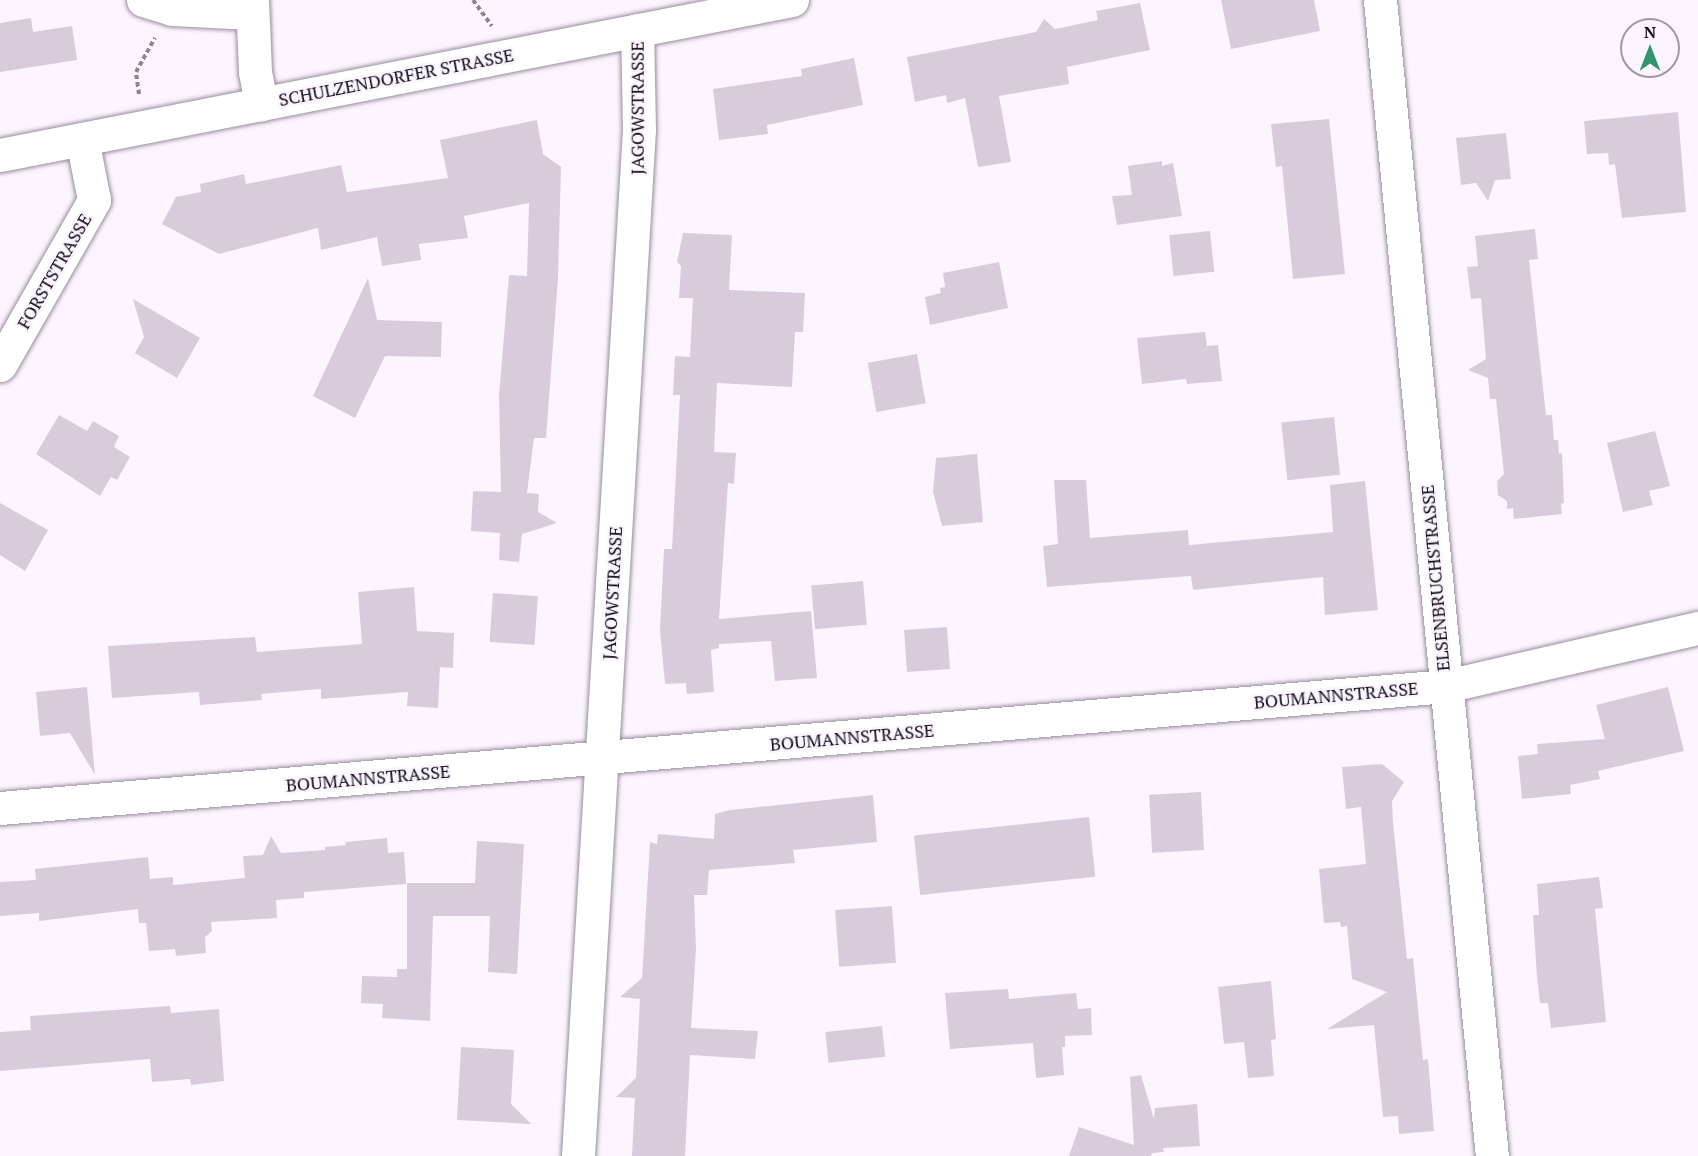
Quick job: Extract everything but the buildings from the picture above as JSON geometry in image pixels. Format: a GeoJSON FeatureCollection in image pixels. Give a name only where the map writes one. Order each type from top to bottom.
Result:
{"type":"FeatureCollection","features":[{"type":"Feature","properties":{"kind":"street"},"geometry":{"type":"LineString","coordinates":[[143,0],[172,9],[252,7],[261,104]]}},
{"type":"Feature","properties":{"kind":"street","name":"SCHULZENDORFER STRASSE"},"geometry":{"type":"LineString","coordinates":[[0,155],[792,0]]}},
{"type":"Feature","properties":{"kind":"street","name":"ELSENBRUCHSTRASSE"},"geometry":{"type":"LineString","coordinates":[[1380,0],[1492,1156]]}},
{"type":"Feature","properties":{"kind":"street","name":"JAGOWSTRASSE"},"geometry":{"type":"LineString","coordinates":[[578,1156],[639,130],[637,30]]}},
{"type":"Feature","properties":{"kind":"street","name":"FORSTSTRASSE"},"geometry":{"type":"LineString","coordinates":[[0,365],[94,200],[82,139]]}},
{"type":"Feature","properties":{"kind":"street","name":"BOUMANNSTRASSE"},"geometry":{"type":"LineString","coordinates":[[0,808],[1446,686],[1698,628]]}},
{"type":"Feature","properties":{"kind":"path"},"geometry":{"type":"LineString","coordinates":[[473,0],[492,26]]}},
{"type":"Feature","properties":{"kind":"path"},"geometry":{"type":"LineString","coordinates":[[139,95],[136,72],[159,31]]}}]}
